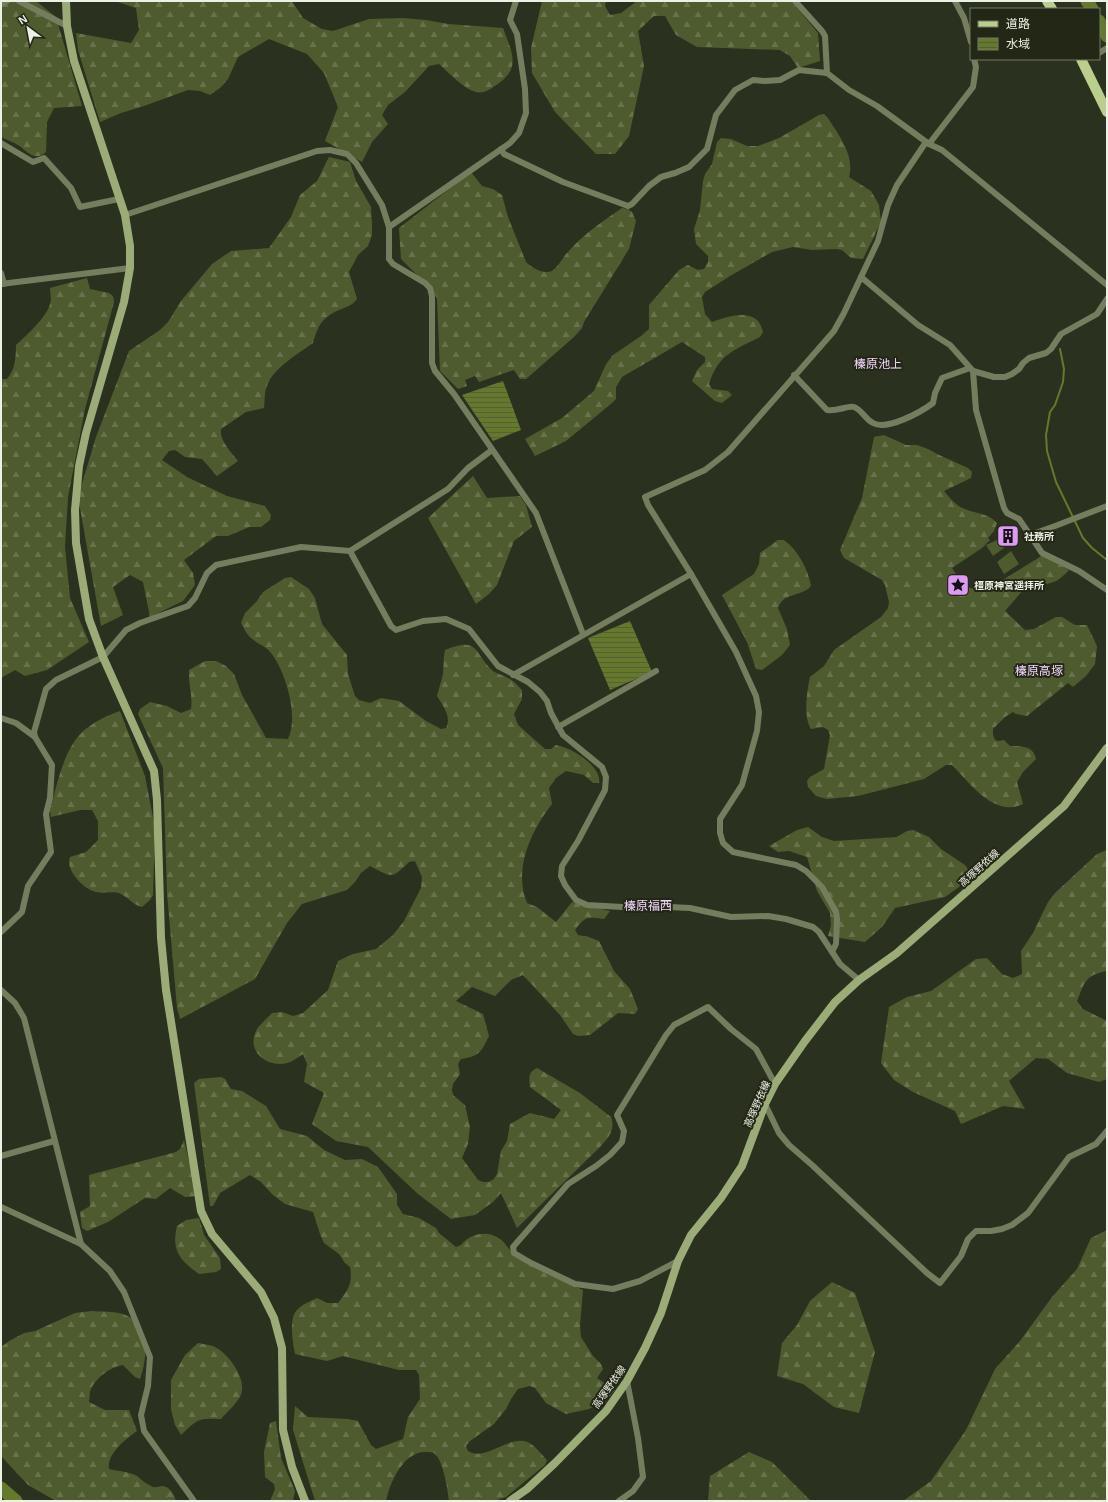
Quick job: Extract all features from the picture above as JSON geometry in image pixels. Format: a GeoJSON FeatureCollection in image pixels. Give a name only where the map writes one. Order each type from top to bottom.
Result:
{"type":"FeatureCollection","features":[{"type":"Feature","properties":{"kind":"main road"},"geometry":{"type":"LineString","coordinates":[[1084,60],[1107,112]]}},
{"type":"Feature","properties":{"kind":"street"},"geometry":{"type":"LineString","coordinates":[[1,4],[7,1]]}},
{"type":"Feature","properties":{"kind":"street"},"geometry":{"type":"LineString","coordinates":[[19,1],[67,26]]}},
{"type":"Feature","properties":{"kind":"street"},"geometry":{"type":"LineString","coordinates":[[66,1],[67,26],[74,61],[125,215],[130,246],[130,268],[124,302],[86,433],[79,466],[75,510],[76,543],[89,619],[103,657],[154,771],[157,800],[161,938],[166,990],[201,1211],[212,1234],[261,1292],[274,1318],[282,1348],[283,1430],[292,1467],[305,1501]]}},
{"type":"Feature","properties":{"kind":"street"},"geometry":{"type":"LineString","coordinates":[[389,227],[510,143],[519,133],[526,113],[525,89],[517,34],[510,20],[516,1]]}},
{"type":"Feature","properties":{"kind":"street"},"geometry":{"type":"LineString","coordinates":[[795,1],[825,36],[827,73]]}},
{"type":"Feature","properties":{"kind":"street"},"geometry":{"type":"LineString","coordinates":[[955,1],[964,18],[970,39]]}},
{"type":"Feature","properties":{"kind":"street"},"geometry":{"type":"LineString","coordinates":[[832,952],[836,944],[836,912],[822,887],[806,871],[796,865],[732,852],[723,843],[720,833],[720,819],[742,785],[757,732],[760,712],[756,696],[736,652],[645,498],[705,470],[728,452],[834,331],[844,314],[878,240],[888,205],[894,192],[928,143],[973,87],[976,67],[974,60]]}},
{"type":"Feature","properties":{"kind":"street"},"geometry":{"type":"LineString","coordinates":[[501,149],[504,154],[563,182],[628,206],[632,204],[648,186],[661,177],[689,167],[707,149],[716,115],[735,90],[753,80],[780,80],[799,70],[827,73],[849,90],[877,106],[928,143],[942,150],[1107,285]]}},
{"type":"Feature","properties":{"kind":"street"},"geometry":{"type":"LineString","coordinates":[[1,143],[33,162],[44,158],[71,188],[80,207],[119,199]]}},
{"type":"Feature","properties":{"kind":"street"},"geometry":{"type":"LineString","coordinates":[[125,215],[317,151],[330,150],[346,154],[356,163],[382,206],[389,227],[389,259],[393,264],[425,283],[430,288],[432,296],[432,363],[435,371],[454,394],[536,513],[584,634]]}},
{"type":"Feature","properties":{"kind":"street"},"geometry":{"type":"LineString","coordinates":[[1,273],[3,284],[130,268]]}},
{"type":"Feature","properties":{"kind":"street"},"geometry":{"type":"LineString","coordinates":[[861,277],[918,325],[950,346],[971,370],[994,377],[1006,377],[1019,369],[1023,362],[1029,358],[1046,353],[1051,349],[1061,334],[1097,314],[1107,299]]}},
{"type":"Feature","properties":{"kind":"street"},"geometry":{"type":"LineString","coordinates":[[794,375],[827,410],[833,411],[850,406],[855,407],[873,423],[882,425],[896,422],[922,411],[933,403],[935,393],[942,378],[971,370]]}},
{"type":"Feature","properties":{"kind":"street"},"geometry":{"type":"LineString","coordinates":[[971,370],[976,410],[1004,508],[1007,513],[1019,519],[1042,553],[1079,571],[1107,590]]}},
{"type":"Feature","properties":{"kind":"street"},"geometry":{"type":"LineString","coordinates":[[35,737],[36,725],[46,689],[56,680],[103,657],[126,630],[140,623],[188,606],[195,598],[207,573],[216,564],[301,547],[350,551],[448,489],[468,468],[492,450]]}},
{"type":"Feature","properties":{"kind":"street"},"geometry":{"type":"LineString","coordinates":[[1030,534],[1107,506]]}},
{"type":"Feature","properties":{"kind":"street"},"geometry":{"type":"LineString","coordinates":[[350,551],[391,626],[396,630],[423,621],[446,619],[469,629],[498,666],[528,682],[540,692],[547,701],[551,713],[563,735],[602,767],[606,777],[605,790],[562,866],[561,876],[565,886],[576,900],[587,905],[658,909],[669,907],[690,908],[731,917],[768,916],[786,919],[813,927],[819,932],[840,964],[860,980]]}},
{"type":"Feature","properties":{"kind":"street"},"geometry":{"type":"LineString","coordinates":[[513,675],[691,574]]}},
{"type":"Feature","properties":{"kind":"street"},"geometry":{"type":"LineString","coordinates":[[558,727],[656,671]]}},
{"type":"Feature","properties":{"kind":"street"},"geometry":{"type":"LineString","coordinates":[[1,718],[16,723],[35,737],[52,765],[50,798],[46,814],[51,852],[28,886],[22,912],[1,932]]}},
{"type":"Feature","properties":{"kind":"street","name":"高塚野依線"},"geometry":{"type":"LineString","coordinates":[[510,1501],[555,1463],[606,1411],[627,1381],[645,1348],[661,1313],[678,1261],[691,1235],[721,1198],[742,1166],[765,1104],[775,1084],[835,1002],[860,980],[903,948],[1064,806],[1107,748]]}},
{"type":"Feature","properties":{"kind":"street"},"geometry":{"type":"LineString","coordinates":[[1,990],[15,1004],[24,1018],[81,1244]]}},
{"type":"Feature","properties":{"kind":"street"},"geometry":{"type":"LineString","coordinates":[[678,1261],[640,1281],[613,1289],[575,1284],[523,1259],[514,1253],[512,1247],[568,1184],[596,1166],[610,1155],[622,1142],[624,1131],[617,1115],[674,1025],[708,1007],[731,1029],[756,1049],[775,1084]]}},
{"type":"Feature","properties":{"kind":"street"},"geometry":{"type":"LineString","coordinates":[[765,1104],[779,1133],[789,1145],[940,1284],[950,1273],[961,1256],[968,1239],[976,1231],[1002,1229],[1012,1225],[1028,1213],[1069,1156],[1096,1144],[1107,1131]]}},
{"type":"Feature","properties":{"kind":"street"},"geometry":{"type":"LineString","coordinates":[[1,1156],[54,1141]]}},
{"type":"Feature","properties":{"kind":"street"},"geometry":{"type":"LineString","coordinates":[[1,1207],[81,1244],[110,1271],[124,1292],[150,1357],[148,1386],[141,1415],[144,1431],[194,1501]]}},
{"type":"Feature","properties":{"kind":"street"},"geometry":{"type":"LineString","coordinates":[[619,1501],[633,1491],[643,1477],[638,1438],[627,1381]]}},
{"type":"Feature","properties":{"kind":"green space"},"geometry":{"type":"Polygon","coordinates":[[[1,1],[36,1],[56,17],[82,106],[54,108],[47,122],[46,152],[39,156],[33,156],[14,143],[1,137],[1,1]]]}},
{"type":"Feature","properties":{"kind":"green space"},"geometry":{"type":"Polygon","coordinates":[[[115,1],[292,1],[303,18],[322,29],[333,31],[369,19],[403,18],[448,24],[503,28],[511,51],[512,65],[505,78],[487,91],[482,92],[476,92],[461,84],[439,64],[429,66],[405,92],[388,105],[382,115],[388,124],[372,142],[362,162],[325,141],[338,107],[324,73],[307,54],[269,39],[238,57],[228,79],[220,88],[210,95],[200,91],[188,90],[121,113],[100,122],[78,50],[76,33],[131,43],[139,30],[136,8],[115,1]]]}},
{"type":"Feature","properties":{"kind":"green space"},"geometry":{"type":"Polygon","coordinates":[[[542,1],[606,1],[605,6],[610,15],[621,13],[637,1],[792,2],[818,33],[820,61],[798,68],[790,56],[780,50],[697,47],[676,35],[665,16],[654,16],[638,31],[644,66],[629,136],[615,154],[596,154],[555,112],[532,73],[531,48],[542,1]]]}},
{"type":"Feature","properties":{"kind":"green space"},"geometry":{"type":"Polygon","coordinates":[[[824,114],[841,139],[848,153],[850,161],[849,177],[871,191],[879,205],[881,222],[863,259],[851,258],[842,250],[812,250],[793,247],[772,252],[730,276],[705,292],[702,297],[705,314],[712,322],[735,315],[747,315],[757,320],[763,332],[760,337],[728,354],[722,359],[713,374],[709,384],[712,389],[728,391],[732,395],[722,403],[715,401],[692,381],[697,370],[705,362],[705,357],[682,342],[622,377],[616,387],[616,399],[612,403],[566,441],[535,456],[525,439],[562,418],[594,391],[606,364],[613,355],[649,329],[649,305],[679,270],[688,265],[698,270],[704,269],[708,262],[708,256],[696,244],[694,229],[700,210],[703,181],[705,174],[712,164],[717,142],[721,138],[731,139],[747,146],[758,146],[779,138],[819,115],[824,114]]]}},
{"type":"Feature","properties":{"kind":"green space"},"geometry":{"type":"Polygon","coordinates":[[[329,157],[350,162],[356,181],[371,207],[372,235],[368,246],[358,255],[349,272],[357,299],[351,305],[324,319],[319,327],[313,343],[280,367],[270,379],[266,388],[264,408],[246,412],[221,429],[224,442],[238,461],[217,476],[202,459],[185,457],[175,450],[169,451],[162,460],[187,477],[227,496],[265,506],[271,515],[270,520],[261,527],[249,527],[228,536],[216,536],[184,560],[193,573],[195,585],[183,601],[150,617],[143,582],[130,575],[113,587],[123,615],[101,626],[78,497],[96,437],[129,351],[160,330],[168,322],[181,301],[212,264],[231,251],[269,248],[291,217],[300,195],[317,181],[329,157]]]}},
{"type":"Feature","properties":{"kind":"green space"},"geometry":{"type":"Polygon","coordinates":[[[471,172],[482,186],[493,189],[502,195],[508,217],[526,262],[533,268],[542,272],[554,270],[579,240],[622,208],[628,209],[632,212],[636,221],[629,249],[584,322],[582,328],[574,337],[526,379],[520,379],[514,370],[479,382],[475,376],[465,380],[467,386],[458,389],[440,371],[437,299],[434,292],[401,259],[399,228],[471,172]]]}},
{"type":"Feature","properties":{"kind":"green space"},"geometry":{"type":"Polygon","coordinates":[[[87,278],[90,289],[109,293],[113,296],[114,302],[85,409],[68,497],[65,547],[70,598],[89,642],[47,670],[25,676],[15,670],[1,678],[1,379],[7,379],[12,372],[16,345],[35,326],[48,309],[51,300],[50,288],[87,278]]]}},
{"type":"Feature","properties":{"kind":"green space"},"geometry":{"type":"Polygon","coordinates":[[[884,435],[906,445],[917,445],[928,449],[968,468],[972,472],[971,478],[944,491],[953,502],[962,508],[986,515],[997,523],[994,531],[988,538],[990,540],[982,548],[952,568],[964,587],[978,589],[993,586],[1043,555],[1069,570],[1052,583],[1042,584],[1030,582],[1005,611],[1025,630],[1034,629],[1056,617],[1062,617],[1075,625],[1087,625],[1097,646],[1095,664],[1086,676],[1073,687],[1068,683],[1027,716],[1013,712],[1005,717],[993,729],[995,740],[1004,740],[1010,746],[1030,749],[1035,755],[1036,759],[1023,772],[1017,782],[1023,804],[1012,807],[993,803],[975,789],[952,765],[946,765],[924,779],[858,796],[827,799],[816,796],[808,787],[807,781],[810,777],[824,769],[830,735],[828,730],[823,727],[811,729],[809,724],[806,703],[810,677],[824,666],[834,650],[881,617],[888,608],[889,602],[885,585],[882,580],[844,558],[840,550],[862,498],[874,437],[884,435]]]}},
{"type":"Feature","properties":{"kind":"green space"},"geometry":{"type":"Polygon","coordinates":[[[473,476],[487,498],[520,496],[526,505],[532,527],[514,541],[497,585],[489,594],[476,604],[428,518],[473,476]]]}},
{"type":"Feature","properties":{"kind":"green space"},"geometry":{"type":"Polygon","coordinates":[[[999,539],[1004,548],[993,556],[986,545],[999,539]]]}},
{"type":"Feature","properties":{"kind":"green space"},"geometry":{"type":"Polygon","coordinates":[[[778,540],[784,540],[798,554],[805,567],[811,586],[803,592],[784,599],[780,603],[778,608],[787,629],[790,645],[782,655],[762,670],[756,669],[747,642],[722,595],[754,574],[759,564],[760,553],[778,540]]]}},
{"type":"Feature","properties":{"kind":"green space"},"geometry":{"type":"Polygon","coordinates":[[[1011,551],[1019,564],[1004,574],[997,562],[1011,551]]]}},
{"type":"Feature","properties":{"kind":"green space"},"geometry":{"type":"Polygon","coordinates":[[[291,577],[309,589],[315,598],[322,624],[347,655],[348,674],[355,696],[359,700],[370,703],[381,698],[399,701],[426,721],[441,729],[446,728],[448,724],[447,716],[437,696],[443,674],[445,650],[456,646],[470,646],[475,648],[493,671],[510,679],[522,690],[522,699],[514,714],[518,725],[545,749],[551,749],[556,745],[570,750],[585,759],[596,770],[599,777],[599,783],[593,783],[584,775],[566,771],[556,778],[549,788],[552,804],[537,826],[526,851],[522,877],[523,890],[527,903],[537,907],[556,922],[572,902],[610,911],[604,919],[587,918],[575,930],[578,935],[599,941],[614,971],[630,989],[638,1009],[635,1014],[618,1013],[590,1035],[578,1036],[573,1034],[560,1015],[523,975],[511,980],[495,996],[472,987],[456,1001],[483,1014],[489,1036],[482,1050],[476,1055],[461,1059],[458,1064],[460,1074],[453,1084],[452,1090],[453,1095],[465,1105],[470,1127],[468,1144],[462,1158],[478,1180],[489,1182],[494,1179],[497,1174],[501,1151],[507,1141],[510,1124],[530,1113],[554,1119],[561,1110],[530,1087],[529,1078],[532,1071],[537,1068],[580,1093],[611,1117],[613,1126],[606,1140],[517,1228],[501,1193],[493,1202],[475,1215],[451,1219],[418,1194],[368,1147],[336,1141],[312,1124],[324,1093],[304,1082],[307,1064],[303,1054],[287,1063],[272,1063],[260,1056],[256,1051],[254,1044],[254,1037],[257,1029],[272,1013],[282,1012],[293,1016],[303,1013],[328,990],[338,961],[353,954],[376,949],[393,935],[404,921],[421,888],[422,877],[415,861],[409,862],[398,872],[391,875],[383,873],[370,866],[361,873],[347,890],[302,904],[287,923],[255,979],[180,1019],[177,1008],[167,893],[163,768],[138,714],[140,709],[150,702],[167,706],[181,713],[191,709],[189,670],[205,661],[216,661],[226,666],[234,674],[242,695],[266,738],[288,739],[291,730],[291,707],[282,671],[271,653],[250,637],[241,623],[245,613],[257,601],[263,592],[285,578],[291,577]]]}},
{"type":"Feature","properties":{"kind":"green space"},"geometry":{"type":"Polygon","coordinates":[[[120,711],[145,776],[155,828],[153,895],[142,907],[136,905],[121,894],[114,892],[96,892],[89,889],[80,882],[72,872],[69,862],[70,857],[86,852],[98,840],[98,821],[92,810],[80,810],[51,817],[50,811],[62,766],[72,744],[79,735],[91,725],[120,711]]]}},
{"type":"Feature","properties":{"kind":"green space"},"geometry":{"type":"Polygon","coordinates":[[[808,827],[822,837],[834,841],[897,837],[907,831],[913,830],[929,837],[941,849],[965,865],[971,874],[959,887],[945,897],[895,908],[882,927],[865,942],[828,936],[831,925],[830,913],[817,891],[807,857],[789,851],[778,852],[769,846],[797,830],[808,827]]]}},
{"type":"Feature","properties":{"kind":"green space"},"geometry":{"type":"Polygon","coordinates":[[[1107,850],[1107,971],[1094,975],[1087,980],[1077,1001],[1083,1009],[1107,1021],[1107,1079],[1099,1082],[1067,1073],[1048,1059],[1036,1058],[1009,1081],[1025,1109],[1003,1106],[961,1124],[955,1111],[913,1092],[894,1080],[881,1063],[889,1007],[907,997],[931,991],[976,959],[987,958],[1002,974],[1013,978],[1022,974],[1021,951],[1033,933],[1048,902],[1055,893],[1097,854],[1107,850]]]}},
{"type":"Feature","properties":{"kind":"green space"},"geometry":{"type":"Polygon","coordinates":[[[221,1077],[225,1079],[231,1089],[242,1091],[266,1106],[280,1129],[307,1136],[324,1150],[345,1160],[362,1159],[378,1167],[397,1194],[397,1205],[403,1214],[419,1218],[436,1228],[439,1233],[456,1247],[474,1235],[490,1234],[503,1241],[515,1255],[522,1260],[547,1274],[583,1290],[580,1326],[581,1337],[603,1369],[597,1378],[615,1390],[605,1402],[589,1409],[566,1414],[546,1403],[535,1388],[530,1386],[518,1389],[506,1409],[494,1424],[470,1441],[466,1446],[468,1451],[475,1454],[491,1451],[516,1441],[524,1441],[531,1444],[547,1460],[545,1465],[506,1497],[494,1501],[449,1501],[445,1476],[438,1457],[434,1453],[426,1452],[418,1453],[411,1457],[399,1469],[391,1485],[386,1501],[315,1501],[293,1430],[295,1406],[308,1417],[358,1421],[371,1445],[376,1449],[403,1439],[408,1417],[420,1399],[419,1375],[416,1370],[399,1370],[343,1356],[327,1361],[295,1354],[292,1324],[295,1313],[302,1306],[317,1298],[327,1303],[338,1303],[349,1286],[351,1278],[350,1267],[345,1263],[339,1254],[324,1243],[313,1212],[285,1204],[273,1195],[261,1182],[250,1175],[220,1193],[213,1206],[210,1206],[194,1083],[199,1079],[221,1077]]]}},
{"type":"Feature","properties":{"kind":"green space"},"geometry":{"type":"Polygon","coordinates":[[[184,1140],[197,1196],[185,1197],[170,1188],[156,1199],[145,1198],[108,1222],[87,1231],[82,1228],[80,1212],[90,1206],[89,1175],[176,1152],[180,1149],[184,1140]]]}},
{"type":"Feature","properties":{"kind":"green space"},"geometry":{"type":"Polygon","coordinates":[[[199,1218],[204,1235],[220,1258],[221,1269],[216,1272],[199,1274],[182,1259],[176,1248],[175,1235],[177,1226],[186,1220],[199,1218]]]}},
{"type":"Feature","properties":{"kind":"green space"},"geometry":{"type":"Polygon","coordinates":[[[1107,1230],[1107,1501],[903,1501],[931,1481],[966,1430],[995,1369],[1020,1341],[1052,1297],[1077,1269],[1091,1238],[1107,1230]]]}},
{"type":"Feature","properties":{"kind":"green space"},"geometry":{"type":"Polygon","coordinates":[[[832,1282],[855,1293],[875,1352],[859,1413],[834,1407],[803,1384],[777,1376],[782,1343],[797,1325],[810,1301],[832,1282]]]}},
{"type":"Feature","properties":{"kind":"green space"},"geometry":{"type":"Polygon","coordinates":[[[92,1311],[119,1313],[132,1319],[138,1325],[145,1342],[145,1361],[140,1379],[135,1377],[123,1365],[118,1366],[104,1374],[96,1381],[90,1391],[89,1402],[105,1410],[129,1410],[137,1431],[123,1442],[114,1452],[109,1463],[109,1469],[137,1476],[153,1487],[166,1487],[172,1492],[176,1501],[56,1501],[28,1485],[1,1456],[1,1347],[24,1333],[35,1331],[75,1313],[92,1311]]]}},
{"type":"Feature","properties":{"kind":"green space"},"geometry":{"type":"Polygon","coordinates":[[[198,1343],[213,1346],[225,1354],[236,1368],[242,1383],[242,1390],[238,1400],[221,1419],[203,1419],[195,1423],[181,1435],[175,1425],[171,1409],[171,1380],[185,1355],[198,1343]]]}},
{"type":"Feature","properties":{"kind":"green space"},"geometry":{"type":"Polygon","coordinates":[[[276,1421],[281,1458],[295,1491],[293,1501],[270,1501],[275,1489],[274,1484],[265,1477],[264,1452],[270,1423],[276,1421]]]}},
{"type":"Feature","properties":{"kind":"green space"},"geometry":{"type":"Polygon","coordinates":[[[749,1452],[772,1462],[811,1501],[708,1501],[710,1476],[749,1452]]]}},
{"type":"Feature","properties":{"kind":"water"},"geometry":{"type":"Polygon","coordinates":[[[503,381],[521,430],[493,441],[462,395],[503,381]]]}},
{"type":"Feature","properties":{"kind":"water"},"geometry":{"type":"Polygon","coordinates":[[[630,621],[652,672],[610,690],[588,638],[630,621]]]}},
{"type":"Feature","properties":{"kind":"waterway"},"geometry":{"type":"LineString","coordinates":[[1087,1],[1091,8]]}},
{"type":"Feature","properties":{"kind":"waterway"},"geometry":{"type":"LineString","coordinates":[[1100,23],[1107,36]]}},
{"type":"Feature","properties":{"kind":"waterway"},"geometry":{"type":"LineString","coordinates":[[1060,349],[1064,369],[1063,382],[1055,405],[1050,412],[1046,435],[1047,451],[1056,482],[1083,538],[1092,548],[1107,560]]}},
{"type":"Feature","properties":{"kind":"waterway"},"geometry":{"type":"LineString","coordinates":[[1,1488],[16,1501]]}},
{"type":"Feature","properties":{"kind":"place","name":"社務所"},"geometry":{"type":"Point","coordinates":[1008,536]}},
{"type":"Feature","properties":{"kind":"place","name":"橿原神宮遥拝所"},"geometry":{"type":"Point","coordinates":[958,585]}},
{"type":"Feature","properties":{"kind":"district","name":"榛原池上"},"geometry":{"type":"Point","coordinates":[878,364]}},
{"type":"Feature","properties":{"kind":"district","name":"榛原高塚"},"geometry":{"type":"Point","coordinates":[1039,671]}},
{"type":"Feature","properties":{"kind":"district","name":"榛原福西"},"geometry":{"type":"Point","coordinates":[648,906]}}]}
